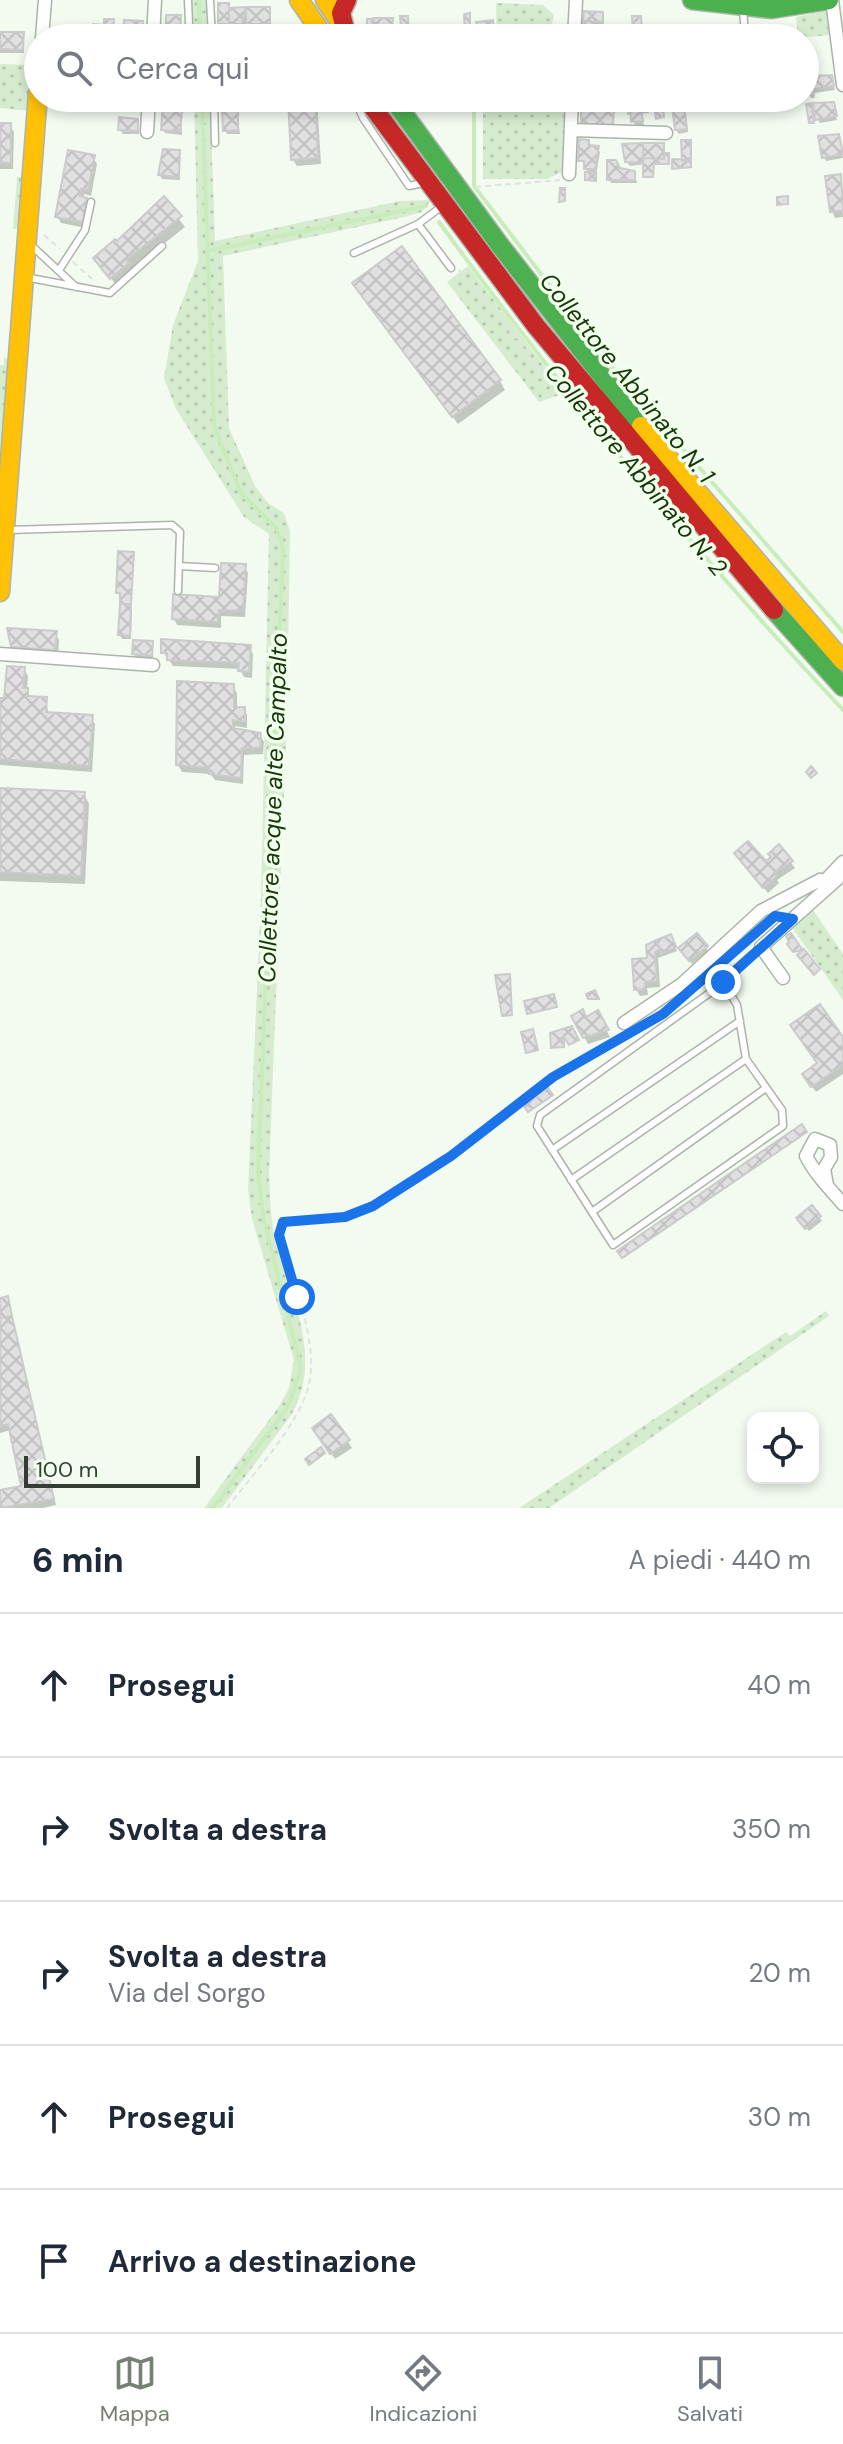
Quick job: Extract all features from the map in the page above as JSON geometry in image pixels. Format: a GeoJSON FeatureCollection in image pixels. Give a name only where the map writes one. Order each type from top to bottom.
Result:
{"type":"FeatureCollection","features":[{"type":"Feature","properties":{"kind":"main road"},"geometry":{"type":"LineString","coordinates":[[299,0],[315,24]]}},
{"type":"Feature","properties":{"kind":"main road"},"geometry":{"type":"LineString","coordinates":[[325,0],[342,24]]}},
{"type":"Feature","properties":{"kind":"main road"},"geometry":{"type":"LineString","coordinates":[[345,24],[341,13],[347,0]]}},
{"type":"Feature","properties":{"kind":"main road"},"geometry":{"type":"LineString","coordinates":[[692,0],[743,7],[786,8],[830,0]]}},
{"type":"Feature","properties":{"kind":"main road"},"geometry":{"type":"LineString","coordinates":[[0,592],[37,112]]}},
{"type":"Feature","properties":{"kind":"main road"},"geometry":{"type":"LineString","coordinates":[[376,112],[427,183],[647,464],[843,687]]}},
{"type":"Feature","properties":{"kind":"main road"},"geometry":{"type":"LineString","coordinates":[[402,112],[476,217],[610,392],[700,501],[843,661]]}},
{"type":"Feature","properties":{"kind":"street"},"geometry":{"type":"LineString","coordinates":[[43,24],[45,0]]}},
{"type":"Feature","properties":{"kind":"street"},"geometry":{"type":"LineString","coordinates":[[154,24],[155,0]]}},
{"type":"Feature","properties":{"kind":"street"},"geometry":{"type":"LineString","coordinates":[[575,24],[576,0]]}},
{"type":"Feature","properties":{"kind":"street"},"geometry":{"type":"LineString","coordinates":[[830,0],[843,85]]}},
{"type":"Feature","properties":{"kind":"street"},"geometry":{"type":"LineString","coordinates":[[147,132],[148,112]]}},
{"type":"Feature","properties":{"kind":"street"},"geometry":{"type":"LineString","coordinates":[[569,174],[572,112]]}},
{"type":"Feature","properties":{"kind":"street"},"geometry":{"type":"LineString","coordinates":[[571,130],[666,133]]}},
{"type":"Feature","properties":{"kind":"street"},"geometry":{"type":"LineString","coordinates":[[0,654],[153,665]]}},
{"type":"Feature","properties":{"kind":"street"},"geometry":{"type":"LineString","coordinates":[[783,978],[761,947],[825,885],[843,862]]}},
{"type":"Feature","properties":{"kind":"street"},"geometry":{"type":"LineString","coordinates":[[825,885],[843,874]]}},
{"type":"Feature","properties":{"kind":"street"},"geometry":{"type":"LineString","coordinates":[[626,1029],[682,984],[761,911],[820,880],[825,885]]}},
{"type":"Feature","properties":{"kind":"street"},"geometry":{"type":"LineString","coordinates":[[827,1185],[843,1204]]}},
{"type":"Feature","properties":{"kind":"lane"},"geometry":{"type":"LineString","coordinates":[[188,0],[189,23]]}},
{"type":"Feature","properties":{"kind":"lane"},"geometry":{"type":"LineString","coordinates":[[210,0],[211,24]]}},
{"type":"Feature","properties":{"kind":"lane"},"geometry":{"type":"LineString","coordinates":[[743,7],[744,24]]}},
{"type":"Feature","properties":{"kind":"lane"},"geometry":{"type":"LineString","coordinates":[[214,112],[215,143]]}},
{"type":"Feature","properties":{"kind":"lane"},"geometry":{"type":"LineString","coordinates":[[360,112],[409,186],[427,183]]}},
{"type":"Feature","properties":{"kind":"lane"},"geometry":{"type":"LineString","coordinates":[[59,270],[85,230],[91,202]]}},
{"type":"Feature","properties":{"kind":"lane"},"geometry":{"type":"LineString","coordinates":[[354,253],[418,224],[444,205]]}},
{"type":"Feature","properties":{"kind":"lane"},"geometry":{"type":"LineString","coordinates":[[418,224],[451,268]]}},
{"type":"Feature","properties":{"kind":"lane"},"geometry":{"type":"LineString","coordinates":[[27,242],[76,287]]}},
{"type":"Feature","properties":{"kind":"lane"},"geometry":{"type":"LineString","coordinates":[[25,277],[110,293],[162,246]]}},
{"type":"Feature","properties":{"kind":"lane"},"geometry":{"type":"LineString","coordinates":[[5,530],[167,524],[180,532],[178,591]]}},
{"type":"Feature","properties":{"kind":"lane"},"geometry":{"type":"LineString","coordinates":[[179,566],[215,568]]}},
{"type":"Feature","properties":{"kind":"lane"},"geometry":{"type":"LineString","coordinates":[[723,982],[737,1005],[746,1059],[782,1110],[783,1126],[613,1245],[537,1126],[540,1115],[723,982],[761,947]]}},
{"type":"Feature","properties":{"kind":"lane"},"geometry":{"type":"LineString","coordinates":[[552,1150],[740,1021]]}},
{"type":"Feature","properties":{"kind":"lane"},"geometry":{"type":"LineString","coordinates":[[571,1180],[746,1059]]}},
{"type":"Feature","properties":{"kind":"lane"},"geometry":{"type":"LineString","coordinates":[[592,1212],[766,1088]]}},
{"type":"Feature","properties":{"kind":"path"},"geometry":{"type":"LineString","coordinates":[[481,184],[555,182],[569,174]]}},
{"type":"Feature","properties":{"kind":"path"},"geometry":{"type":"LineString","coordinates":[[451,268],[461,271],[559,393]]}},
{"type":"Feature","properties":{"kind":"path"},"geometry":{"type":"LineString","coordinates":[[640,1028],[681,999]]}},
{"type":"Feature","properties":{"kind":"path"},"geometry":{"type":"LineString","coordinates":[[227,1508],[297,1414],[310,1383],[308,1343],[279,1225],[289,1221],[345,1217],[373,1206],[451,1156],[553,1077],[626,1029]]}},
{"type":"Feature","properties":{"kind":"green space"},"geometry":{"type":"Polygon","coordinates":[[[191,0],[206,0],[207,24],[190,24],[191,0]]]}},
{"type":"Feature","properties":{"kind":"green space"},"geometry":{"type":"Polygon","coordinates":[[[496,3],[543,5],[554,15],[552,24],[497,24],[496,3]]]}},
{"type":"Feature","properties":{"kind":"green space"},"geometry":{"type":"Polygon","coordinates":[[[827,10],[831,35],[819,36],[819,24],[797,24],[796,17],[827,10]]]}},
{"type":"Feature","properties":{"kind":"green space"},"geometry":{"type":"Polygon","coordinates":[[[0,64],[24,65],[24,110],[0,108],[0,64]]]}},
{"type":"Feature","properties":{"kind":"green space"},"geometry":{"type":"Polygon","coordinates":[[[194,112],[210,112],[215,241],[400,201],[431,200],[422,212],[404,217],[223,256],[229,428],[255,486],[268,503],[284,513],[290,531],[287,719],[269,1173],[273,1228],[300,1321],[305,1368],[301,1391],[292,1414],[222,1508],[204,1508],[280,1405],[289,1388],[294,1360],[252,1219],[248,1190],[261,898],[269,534],[244,517],[176,409],[164,378],[173,325],[198,261],[194,112]]]}},
{"type":"Feature","properties":{"kind":"green space"},"geometry":{"type":"Polygon","coordinates":[[[483,112],[566,112],[564,171],[547,179],[483,179],[483,112]]]}},
{"type":"Feature","properties":{"kind":"green space"},"geometry":{"type":"Polygon","coordinates":[[[17,177],[25,177],[22,228],[13,229],[17,177]]]}},
{"type":"Feature","properties":{"kind":"green space"},"geometry":{"type":"Polygon","coordinates":[[[468,266],[565,393],[539,402],[447,282],[468,266]]]}},
{"type":"Feature","properties":{"kind":"green space"},"geometry":{"type":"Polygon","coordinates":[[[4,357],[12,363],[0,497],[0,365],[4,365],[4,357]]]}},
{"type":"Feature","properties":{"kind":"green space"},"geometry":{"type":"Polygon","coordinates":[[[811,907],[843,954],[843,1000],[791,926],[811,907]]]}},
{"type":"Feature","properties":{"kind":"green space"},"geometry":{"type":"Polygon","coordinates":[[[826,1311],[829,1316],[549,1508],[519,1508],[786,1332],[790,1336],[826,1311]]]}},
{"type":"Feature","properties":{"kind":"building"},"geometry":{"type":"Polygon","coordinates":[[[218,3],[229,3],[229,24],[218,24],[218,3]]]}},
{"type":"Feature","properties":{"kind":"building"},"geometry":{"type":"Polygon","coordinates":[[[246,7],[242,24],[229,24],[229,8],[246,7]]]}},
{"type":"Feature","properties":{"kind":"building"},"geometry":{"type":"Polygon","coordinates":[[[246,7],[270,7],[270,24],[246,24],[246,7]]]}},
{"type":"Feature","properties":{"kind":"building"},"geometry":{"type":"Polygon","coordinates":[[[584,11],[603,12],[603,22],[583,21],[584,11]]]}},
{"type":"Feature","properties":{"kind":"building"},"geometry":{"type":"Polygon","coordinates":[[[470,13],[470,24],[464,24],[464,14],[470,13]]]}},
{"type":"Feature","properties":{"kind":"building"},"geometry":{"type":"Polygon","coordinates":[[[166,15],[181,15],[181,24],[166,24],[166,15]]]}},
{"type":"Feature","properties":{"kind":"building"},"geometry":{"type":"Polygon","coordinates":[[[400,16],[408,16],[408,24],[401,24],[400,16]]]}},
{"type":"Feature","properties":{"kind":"building"},"geometry":{"type":"Polygon","coordinates":[[[632,16],[641,16],[642,24],[632,24],[632,16]]]}},
{"type":"Feature","properties":{"kind":"building"},"geometry":{"type":"Polygon","coordinates":[[[373,18],[393,18],[392,24],[372,24],[373,18]]]}},
{"type":"Feature","properties":{"kind":"building"},"geometry":{"type":"Polygon","coordinates":[[[104,19],[114,19],[114,24],[104,24],[104,19]]]}},
{"type":"Feature","properties":{"kind":"building"},"geometry":{"type":"Polygon","coordinates":[[[124,20],[143,21],[143,24],[124,24],[124,20]]]}},
{"type":"Feature","properties":{"kind":"building"},"geometry":{"type":"Polygon","coordinates":[[[493,20],[493,24],[477,24],[493,20]]]}},
{"type":"Feature","properties":{"kind":"building"},"geometry":{"type":"Polygon","coordinates":[[[0,32],[24,32],[23,50],[0,49],[0,32]]]}},
{"type":"Feature","properties":{"kind":"building"},"geometry":{"type":"Polygon","coordinates":[[[832,75],[834,86],[819,88],[819,76],[832,75]]]}},
{"type":"Feature","properties":{"kind":"building"},"geometry":{"type":"Polygon","coordinates":[[[834,102],[837,116],[815,120],[814,112],[819,112],[819,103],[834,102]]]}},
{"type":"Feature","properties":{"kind":"building"},"geometry":{"type":"Polygon","coordinates":[[[162,112],[182,112],[180,131],[161,130],[162,112]]]}},
{"type":"Feature","properties":{"kind":"building"},"geometry":{"type":"Polygon","coordinates":[[[222,112],[238,112],[238,130],[223,131],[222,112]]]}},
{"type":"Feature","properties":{"kind":"building"},"geometry":{"type":"Polygon","coordinates":[[[289,112],[316,112],[318,158],[291,160],[289,112]]]}},
{"type":"Feature","properties":{"kind":"building"},"geometry":{"type":"Polygon","coordinates":[[[581,112],[614,112],[613,125],[581,125],[581,112]]]}},
{"type":"Feature","properties":{"kind":"building"},"geometry":{"type":"Polygon","coordinates":[[[630,112],[641,112],[643,121],[631,122],[630,112]]]}},
{"type":"Feature","properties":{"kind":"building"},"geometry":{"type":"Polygon","coordinates":[[[655,112],[663,112],[664,117],[656,119],[655,112]]]}},
{"type":"Feature","properties":{"kind":"building"},"geometry":{"type":"Polygon","coordinates":[[[673,112],[685,112],[687,129],[675,130],[673,112]]]}},
{"type":"Feature","properties":{"kind":"building"},"geometry":{"type":"Polygon","coordinates":[[[807,112],[812,112],[814,123],[809,123],[807,112]]]}},
{"type":"Feature","properties":{"kind":"building"},"geometry":{"type":"Polygon","coordinates":[[[119,117],[138,119],[138,131],[118,130],[119,117]]]}},
{"type":"Feature","properties":{"kind":"building"},"geometry":{"type":"Polygon","coordinates":[[[0,123],[11,123],[11,163],[0,163],[0,123]]]}},
{"type":"Feature","properties":{"kind":"building"},"geometry":{"type":"Polygon","coordinates":[[[839,134],[843,154],[822,158],[818,136],[839,134]]]}},
{"type":"Feature","properties":{"kind":"building"},"geometry":{"type":"Polygon","coordinates":[[[579,139],[599,146],[595,169],[584,169],[584,161],[578,161],[579,139]]]}},
{"type":"Feature","properties":{"kind":"building"},"geometry":{"type":"Polygon","coordinates":[[[681,140],[691,140],[691,160],[682,161],[681,140]]]}},
{"type":"Feature","properties":{"kind":"building"},"geometry":{"type":"Polygon","coordinates":[[[643,143],[643,163],[625,162],[622,144],[643,143]]]}},
{"type":"Feature","properties":{"kind":"building"},"geometry":{"type":"Polygon","coordinates":[[[643,143],[664,143],[664,159],[643,158],[643,143]]]}},
{"type":"Feature","properties":{"kind":"building"},"geometry":{"type":"Polygon","coordinates":[[[163,149],[180,150],[179,177],[158,175],[163,149]]]}},
{"type":"Feature","properties":{"kind":"building"},"geometry":{"type":"Polygon","coordinates":[[[68,150],[95,155],[88,190],[81,189],[80,196],[87,198],[83,222],[55,217],[68,150]]]}},
{"type":"Feature","properties":{"kind":"building"},"geometry":{"type":"Polygon","coordinates":[[[664,153],[669,153],[669,164],[654,164],[653,177],[643,177],[643,158],[664,159],[664,153]]]}},
{"type":"Feature","properties":{"kind":"building"},"geometry":{"type":"Polygon","coordinates":[[[672,159],[691,160],[691,167],[672,169],[672,159]]]}},
{"type":"Feature","properties":{"kind":"building"},"geometry":{"type":"Polygon","coordinates":[[[607,160],[616,160],[620,168],[635,171],[635,180],[607,180],[607,160]]]}},
{"type":"Feature","properties":{"kind":"building"},"geometry":{"type":"Polygon","coordinates":[[[585,172],[596,172],[596,181],[585,180],[585,172]]]}},
{"type":"Feature","properties":{"kind":"building"},"geometry":{"type":"Polygon","coordinates":[[[841,174],[843,210],[830,212],[825,176],[841,174]]]}},
{"type":"Feature","properties":{"kind":"building"},"geometry":{"type":"Polygon","coordinates":[[[560,188],[565,188],[565,201],[559,202],[560,188]]]}},
{"type":"Feature","properties":{"kind":"building"},"geometry":{"type":"Polygon","coordinates":[[[164,196],[182,216],[126,260],[129,263],[110,279],[93,258],[115,239],[117,241],[164,196]]]}},
{"type":"Feature","properties":{"kind":"building"},"geometry":{"type":"Polygon","coordinates":[[[788,196],[788,204],[777,205],[777,197],[788,196]]]}},
{"type":"Feature","properties":{"kind":"building"},"geometry":{"type":"Polygon","coordinates":[[[402,246],[501,380],[452,417],[352,283],[402,246]]]}},
{"type":"Feature","properties":{"kind":"building"},"geometry":{"type":"Polygon","coordinates":[[[118,551],[134,552],[131,604],[120,604],[120,593],[116,593],[118,551]]]}},
{"type":"Feature","properties":{"kind":"building"},"geometry":{"type":"Polygon","coordinates":[[[221,563],[246,564],[243,611],[219,610],[218,622],[172,619],[173,594],[219,597],[221,563]]]}},
{"type":"Feature","properties":{"kind":"building"},"geometry":{"type":"Polygon","coordinates":[[[120,604],[131,604],[130,636],[118,635],[120,604]]]}},
{"type":"Feature","properties":{"kind":"building"},"geometry":{"type":"Polygon","coordinates":[[[7,628],[57,631],[55,650],[11,647],[7,628]]]}},
{"type":"Feature","properties":{"kind":"building"},"geometry":{"type":"Polygon","coordinates":[[[161,639],[251,645],[249,672],[238,671],[239,663],[167,660],[167,653],[161,653],[161,639]]]}},
{"type":"Feature","properties":{"kind":"building"},"geometry":{"type":"Polygon","coordinates":[[[133,640],[153,641],[152,656],[132,654],[133,640]]]}},
{"type":"Feature","properties":{"kind":"building"},"geometry":{"type":"Polygon","coordinates":[[[7,666],[25,667],[23,688],[28,688],[28,696],[47,697],[46,712],[93,715],[89,766],[0,759],[0,698],[4,698],[7,666]]]}},
{"type":"Feature","properties":{"kind":"building"},"geometry":{"type":"Polygon","coordinates":[[[177,681],[234,684],[234,707],[245,707],[245,722],[233,720],[233,728],[261,733],[260,748],[242,748],[241,778],[209,774],[209,768],[176,765],[177,681]]]}},
{"type":"Feature","properties":{"kind":"building"},"geometry":{"type":"Polygon","coordinates":[[[811,766],[817,773],[811,778],[806,772],[811,766]]]}},
{"type":"Feature","properties":{"kind":"building"},"geometry":{"type":"Polygon","coordinates":[[[0,788],[85,792],[81,876],[0,872],[0,788]]]}},
{"type":"Feature","properties":{"kind":"building"},"geometry":{"type":"Polygon","coordinates":[[[748,841],[766,861],[771,857],[768,854],[779,844],[793,861],[774,873],[777,876],[763,888],[734,853],[748,841]]]}},
{"type":"Feature","properties":{"kind":"building"},"geometry":{"type":"Polygon","coordinates":[[[697,933],[708,946],[689,961],[678,948],[697,933]]]}},
{"type":"Feature","properties":{"kind":"building"},"geometry":{"type":"Polygon","coordinates":[[[791,933],[802,949],[799,951],[793,952],[787,944],[786,936],[791,933]]]}},
{"type":"Feature","properties":{"kind":"building"},"geometry":{"type":"Polygon","coordinates":[[[671,934],[676,947],[661,954],[656,940],[671,934]]]}},
{"type":"Feature","properties":{"kind":"building"},"geometry":{"type":"Polygon","coordinates":[[[656,940],[660,949],[655,952],[657,981],[645,982],[645,989],[634,990],[632,959],[647,958],[646,945],[656,940]]]}},
{"type":"Feature","properties":{"kind":"building"},"geometry":{"type":"Polygon","coordinates":[[[804,949],[820,969],[814,975],[797,955],[804,949]]]}},
{"type":"Feature","properties":{"kind":"building"},"geometry":{"type":"Polygon","coordinates":[[[510,974],[512,1015],[502,1016],[495,975],[510,974]]]}},
{"type":"Feature","properties":{"kind":"building"},"geometry":{"type":"Polygon","coordinates":[[[595,990],[599,999],[588,999],[586,994],[595,990]]]}},
{"type":"Feature","properties":{"kind":"building"},"geometry":{"type":"Polygon","coordinates":[[[554,994],[557,1007],[527,1014],[524,1001],[554,994]]]}},
{"type":"Feature","properties":{"kind":"building"},"geometry":{"type":"Polygon","coordinates":[[[820,1004],[843,1037],[843,1065],[811,1087],[802,1074],[817,1063],[790,1025],[820,1004]]]}},
{"type":"Feature","properties":{"kind":"building"},"geometry":{"type":"Polygon","coordinates":[[[583,1009],[586,1017],[598,1010],[609,1030],[583,1038],[571,1016],[583,1009]]]}},
{"type":"Feature","properties":{"kind":"building"},"geometry":{"type":"Polygon","coordinates":[[[572,1026],[579,1040],[569,1045],[564,1037],[564,1047],[551,1048],[550,1033],[572,1026]]]}},
{"type":"Feature","properties":{"kind":"building"},"geometry":{"type":"Polygon","coordinates":[[[533,1029],[538,1050],[526,1053],[521,1032],[533,1029]]]}},
{"type":"Feature","properties":{"kind":"building"},"geometry":{"type":"Polygon","coordinates":[[[548,1088],[553,1095],[528,1112],[523,1105],[548,1088]]]}},
{"type":"Feature","properties":{"kind":"building"},"geometry":{"type":"Polygon","coordinates":[[[802,1124],[807,1132],[622,1258],[617,1251],[802,1124]]]}},
{"type":"Feature","properties":{"kind":"building"},"geometry":{"type":"Polygon","coordinates":[[[812,1205],[821,1216],[805,1229],[796,1218],[812,1205]]]}},
{"type":"Feature","properties":{"kind":"building"},"geometry":{"type":"Polygon","coordinates":[[[8,1296],[12,1316],[0,1318],[0,1298],[8,1296]]]}},
{"type":"Feature","properties":{"kind":"building"},"geometry":{"type":"Polygon","coordinates":[[[12,1316],[54,1499],[0,1508],[0,1490],[21,1486],[8,1424],[0,1426],[0,1318],[12,1316]]]}},
{"type":"Feature","properties":{"kind":"building"},"geometry":{"type":"Polygon","coordinates":[[[331,1414],[350,1440],[330,1454],[312,1428],[331,1414]]]}},
{"type":"Feature","properties":{"kind":"building"},"geometry":{"type":"Polygon","coordinates":[[[321,1447],[325,1453],[309,1465],[305,1459],[321,1447]]]}},
{"type":"Feature","properties":{"kind":"waterway","name":"Collettore acque alte Campalto"},"geometry":{"type":"LineString","coordinates":[[199,0],[200,24]]}},
{"type":"Feature","properties":{"kind":"waterway","name":"Collettore acque alte Campalto"},"geometry":{"type":"LineString","coordinates":[[203,112],[214,426],[241,493],[277,529],[283,548],[258,1173],[263,1216],[301,1368],[288,1406],[213,1508]]}},
{"type":"Feature","properties":{"kind":"waterway","name":"Collettore Abbinato N. 1"},"geometry":{"type":"LineString","coordinates":[[474,112],[474,186],[615,371],[843,632]]}},
{"type":"Feature","properties":{"kind":"waterway","name":"Collettore Abbinato N. 2"},"geometry":{"type":"LineString","coordinates":[[207,251],[426,206]]}},
{"type":"Feature","properties":{"kind":"waterway","name":"Collettore Abbinato N. 2"},"geometry":{"type":"LineString","coordinates":[[439,222],[583,411],[737,593],[843,710]]}},
{"type":"Feature","properties":{"kind":"traffic: fast"},"geometry":{"type":"LineString","coordinates":[[692,0],[772,9],[829,0]]}},
{"type":"Feature","properties":{"kind":"traffic: fast"},"geometry":{"type":"LineString","coordinates":[[402,112],[499,244],[641,426]]}},
{"type":"Feature","properties":{"kind":"traffic: fast"},"geometry":{"type":"LineString","coordinates":[[774,610],[843,687]]}},
{"type":"Feature","properties":{"kind":"traffic: slow"},"geometry":{"type":"LineString","coordinates":[[299,0],[315,24]]}},
{"type":"Feature","properties":{"kind":"traffic: slow"},"geometry":{"type":"LineString","coordinates":[[325,0],[341,24]]}},
{"type":"Feature","properties":{"kind":"traffic: slow"},"geometry":{"type":"LineString","coordinates":[[0,592],[37,112]]}},
{"type":"Feature","properties":{"kind":"traffic: slow"},"geometry":{"type":"LineString","coordinates":[[641,426],[843,661]]}},
{"type":"Feature","properties":{"kind":"traffic: jam"},"geometry":{"type":"LineString","coordinates":[[344,24],[341,13],[347,0]]}},
{"type":"Feature","properties":{"kind":"traffic: jam"},"geometry":{"type":"LineString","coordinates":[[376,112],[536,326],[774,610]]}},
{"type":"Feature","properties":{"kind":"route"},"geometry":{"type":"LineString","coordinates":[[297,1297],[279,1235],[279,1225],[289,1221],[345,1217],[373,1206],[451,1156],[553,1077],[663,1014],[775,916],[793,919],[723,982]]}}]}
